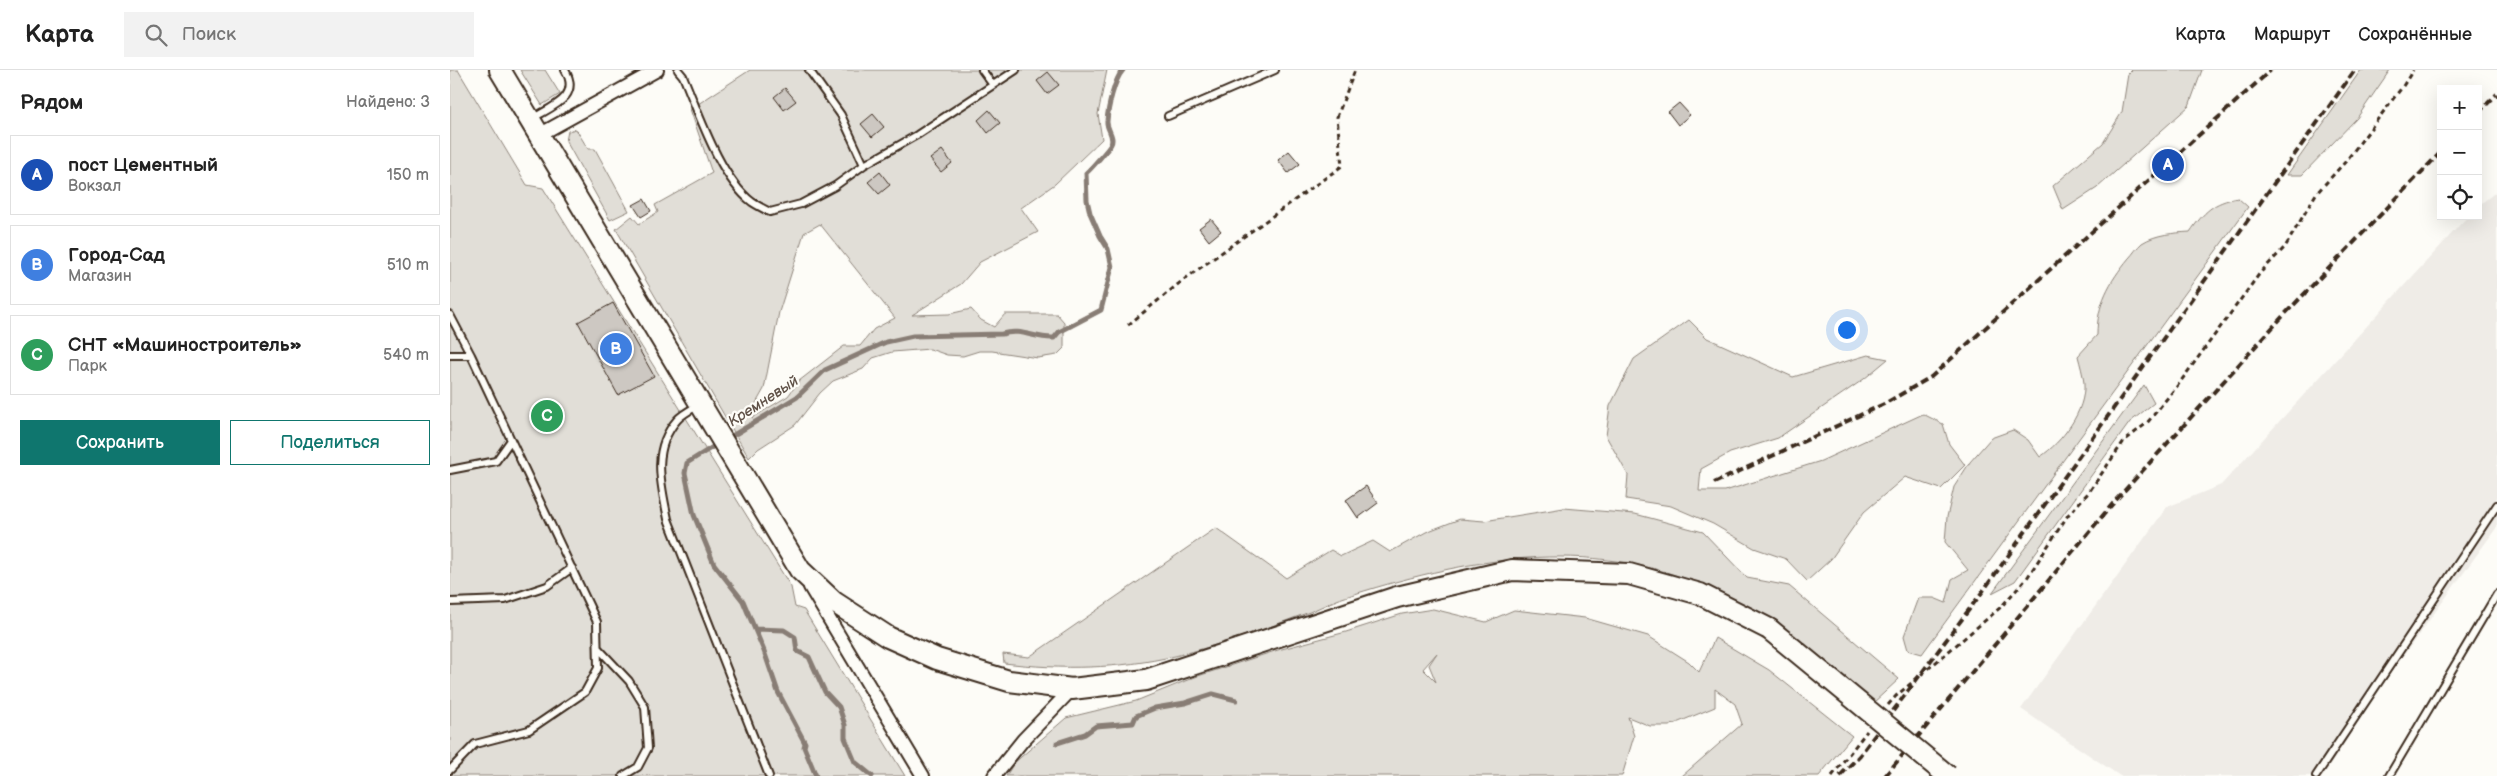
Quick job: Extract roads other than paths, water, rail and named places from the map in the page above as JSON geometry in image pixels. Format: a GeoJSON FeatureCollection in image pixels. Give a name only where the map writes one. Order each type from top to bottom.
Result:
{"type":"FeatureCollection","features":[{"type":"Feature","properties":{"kind":"main road"},"geometry":{"type":"LineString","coordinates":[[500,70],[800,570],[834,602],[888,637],[937,659],[1010,681],[1072,689],[1146,680],[1397,596],[1512,570],[1629,574],[1700,594],[1770,629],[1948,776]]}},
{"type":"Feature","properties":{"kind":"street"},"geometry":{"type":"LineString","coordinates":[[535,128],[657,70]]}},
{"type":"Feature","properties":{"kind":"street"},"geometry":{"type":"LineString","coordinates":[[800,570],[923,776]]}},
{"type":"Feature","properties":{"kind":"street"},"geometry":{"type":"LineString","coordinates":[[994,776],[1023,740],[1072,689]]}},
{"type":"Feature","properties":{"kind":"lane"},"geometry":{"type":"LineString","coordinates":[[535,128],[564,99],[571,89],[571,80],[565,70]]}},
{"type":"Feature","properties":{"kind":"lane"},"geometry":{"type":"LineString","coordinates":[[678,70],[683,76],[717,155],[734,182],[752,202],[770,212],[801,204],[835,186],[864,165],[918,135],[1016,70]]}},
{"type":"Feature","properties":{"kind":"lane"},"geometry":{"type":"LineString","coordinates":[[809,70],[842,115],[864,165]]}},
{"type":"Feature","properties":{"kind":"lane"},"geometry":{"type":"LineString","coordinates":[[982,70],[993,85]]}},
{"type":"Feature","properties":{"kind":"lane"},"geometry":{"type":"LineString","coordinates":[[1168,116],[1275,70]]}},
{"type":"Feature","properties":{"kind":"lane"},"geometry":{"type":"LineString","coordinates":[[450,315],[471,355],[597,622],[598,648],[598,668],[585,692],[530,730],[475,744],[450,770]]}},
{"type":"Feature","properties":{"kind":"lane"},"geometry":{"type":"LineString","coordinates":[[450,355],[471,355]]}},
{"type":"Feature","properties":{"kind":"lane"},"geometry":{"type":"LineString","coordinates":[[704,410],[677,419],[662,446],[658,466],[662,491],[668,519],[769,776]]}},
{"type":"Feature","properties":{"kind":"lane"},"geometry":{"type":"LineString","coordinates":[[450,470],[496,461],[511,440]]}},
{"type":"Feature","properties":{"kind":"lane"},"geometry":{"type":"LineString","coordinates":[[2316,776],[2497,505]]}},
{"type":"Feature","properties":{"kind":"lane"},"geometry":{"type":"LineString","coordinates":[[450,602],[505,600],[547,586],[572,568]]}},
{"type":"Feature","properties":{"kind":"lane"},"geometry":{"type":"LineString","coordinates":[[2389,776],[2497,594]]}},
{"type":"Feature","properties":{"kind":"lane"},"geometry":{"type":"LineString","coordinates":[[598,648],[628,680],[645,706],[648,748],[638,767],[623,776]]}},
{"type":"Feature","properties":{"kind":"waterway","name":"Кремневый"},"geometry":{"type":"LineString","coordinates":[[727,439],[797,397],[825,370],[886,342],[913,336],[1002,334],[1009,332],[1054,338],[1059,332],[1101,310],[1112,267],[1108,249],[1090,213],[1087,200],[1086,173],[1111,144],[1112,138],[1107,124],[1109,109],[1114,87],[1123,70]]}},
{"type":"Feature","properties":{"kind":"waterway","name":"Кремневый"},"geometry":{"type":"LineString","coordinates":[[719,443],[687,463],[685,473],[694,515],[714,564],[743,601],[764,651],[778,692],[805,743],[804,747],[816,776]]}},
{"type":"Feature","properties":{"kind":"waterway"},"geometry":{"type":"LineString","coordinates":[[755,629],[784,630],[795,637],[797,651],[809,657],[825,692],[839,707],[845,725],[845,738],[855,762],[872,776]]}},
{"type":"Feature","properties":{"kind":"waterway"},"geometry":{"type":"LineString","coordinates":[[1057,743],[1085,734],[1096,726],[1133,723],[1136,716],[1155,708],[1185,703],[1213,694],[1236,700]]}},
{"type":"Feature","properties":{"kind":"railway"},"geometry":{"type":"LineString","coordinates":[[1714,483],[1886,403],[1931,377],[2271,70]]}},
{"type":"Feature","properties":{"kind":"railway"},"geometry":{"type":"LineString","coordinates":[[1840,776],[1860,755],[1983,591],[2355,70]]}},
{"type":"Feature","properties":{"kind":"railway"},"geometry":{"type":"LineString","coordinates":[[2482,109],[2497,94]]}},
{"type":"Feature","properties":{"kind":"railway"},"geometry":{"type":"LineString","coordinates":[[1885,776],[2115,501],[2283,316],[2437,156]]}},
{"type":"Feature","properties":{"kind":"place","name":"пост Цементный"},"geometry":{"type":"Point","coordinates":[2168,165]}},
{"type":"Feature","properties":{"kind":"place","name":"Город-Сад"},"geometry":{"type":"Point","coordinates":[616,349]}},
{"type":"Feature","properties":{"kind":"place","name":"СНТ «Машиностроитель»"},"geometry":{"type":"Point","coordinates":[547,416]}}]}
